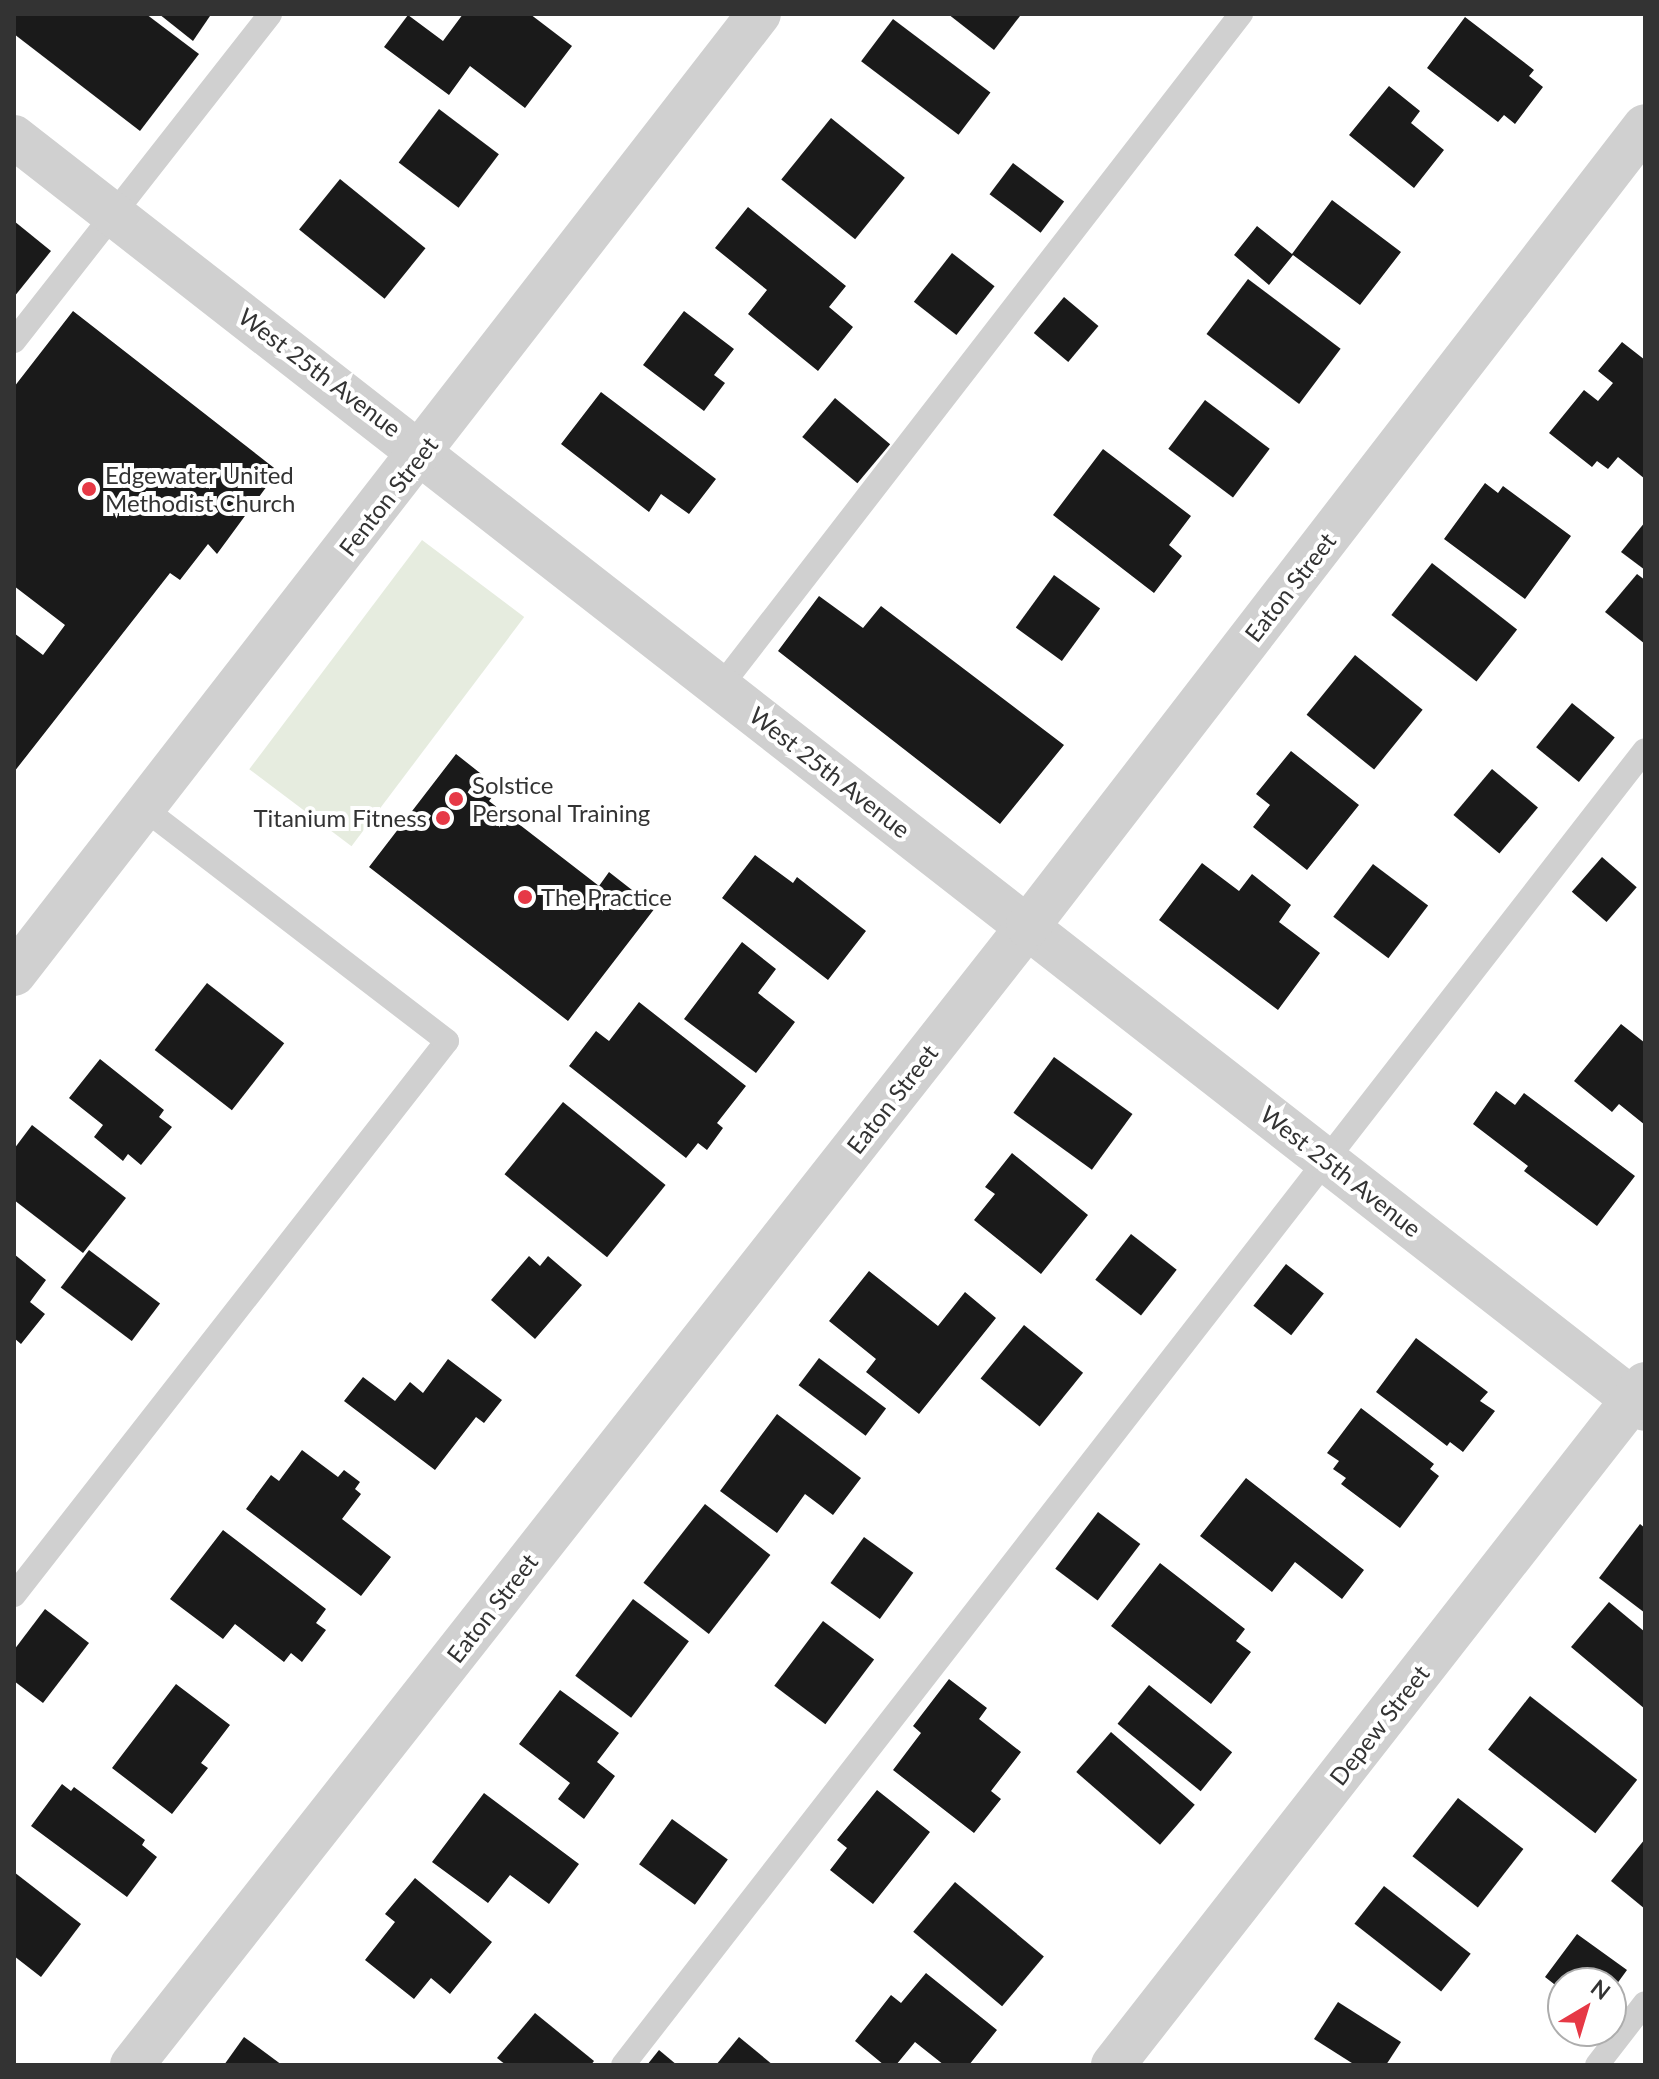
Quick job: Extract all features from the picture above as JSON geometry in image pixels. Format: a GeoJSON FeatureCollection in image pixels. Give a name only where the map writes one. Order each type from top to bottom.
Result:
{"type":"FeatureCollection","features":[{"type":"Feature","properties":{"kind":"street","name":"Fenton Street"},"geometry":{"type":"LineString","coordinates":[[14,974],[423,451],[759,14]]}},
{"type":"Feature","properties":{"kind":"street","name":"Eaton Street"},"geometry":{"type":"LineString","coordinates":[[132,2065],[1028,926],[1645,126]]}},
{"type":"Feature","properties":{"kind":"street","name":"West 25th Avenue"},"geometry":{"type":"LineString","coordinates":[[14,137],[423,451],[1326,1160],[1641,1398]]}},
{"type":"Feature","properties":{"kind":"street","name":"Depew Street"},"geometry":{"type":"LineString","coordinates":[[1113,2065],[1641,1398]]}},
{"type":"Feature","properties":{"kind":"lane"},"geometry":{"type":"LineString","coordinates":[[14,341],[270,14]]}},
{"type":"Feature","properties":{"kind":"lane"},"geometry":{"type":"LineString","coordinates":[[721,686],[1241,14]]}},
{"type":"Feature","properties":{"kind":"lane"},"geometry":{"type":"LineString","coordinates":[[623,2065],[1645,750]]}},
{"type":"Feature","properties":{"kind":"lane"},"geometry":{"type":"LineString","coordinates":[[14,1595],[447,1041],[145,809]]}},
{"type":"Feature","properties":{"kind":"lane"},"geometry":{"type":"LineString","coordinates":[[1597,2065],[1645,2003]]}},
{"type":"Feature","properties":{"kind":"shaded area"},"geometry":{"type":"Polygon","coordinates":[[[422,540],[524,617],[352,846],[249,769],[422,540]]]}},
{"type":"Feature","properties":{"kind":"building"},"geometry":{"type":"Polygon","coordinates":[[[14,14],[146,14],[199,54],[140,131],[14,34],[14,14]]]}},
{"type":"Feature","properties":{"kind":"building"},"geometry":{"type":"Polygon","coordinates":[[[159,14],[207,14],[210,16],[193,41],[159,14]]]}},
{"type":"Feature","properties":{"kind":"building"},"geometry":{"type":"Polygon","coordinates":[[[463,14],[530,14],[572,46],[525,108],[470,66],[449,95],[384,47],[408,15],[443,41],[463,14]]]}},
{"type":"Feature","properties":{"kind":"building"},"geometry":{"type":"Polygon","coordinates":[[[948,14],[1018,14],[1020,16],[994,50],[948,14]]]}},
{"type":"Feature","properties":{"kind":"building"},"geometry":{"type":"Polygon","coordinates":[[[1465,17],[1534,70],[1529,76],[1543,87],[1515,124],[1504,115],[1498,122],[1427,68],[1465,17]]]}},
{"type":"Feature","properties":{"kind":"building"},"geometry":{"type":"Polygon","coordinates":[[[893,19],[990,92],[959,135],[861,61],[893,19]]]}},
{"type":"Feature","properties":{"kind":"building"},"geometry":{"type":"Polygon","coordinates":[[[1389,86],[1420,111],[1411,123],[1444,150],[1414,188],[1349,135],[1389,86]]]}},
{"type":"Feature","properties":{"kind":"building"},"geometry":{"type":"Polygon","coordinates":[[[439,109],[499,154],[459,208],[399,163],[439,109]]]}},
{"type":"Feature","properties":{"kind":"building"},"geometry":{"type":"Polygon","coordinates":[[[831,118],[905,178],[855,239],[781,179],[831,118]]]}},
{"type":"Feature","properties":{"kind":"building"},"geometry":{"type":"Polygon","coordinates":[[[1013,163],[1064,202],[1041,233],[990,194],[1013,163]]]}},
{"type":"Feature","properties":{"kind":"building"},"geometry":{"type":"Polygon","coordinates":[[[340,179],[425,248],[385,299],[299,230],[340,179]]]}},
{"type":"Feature","properties":{"kind":"building"},"geometry":{"type":"Polygon","coordinates":[[[1332,200],[1401,252],[1360,305],[1293,255],[1269,285],[1234,255],[1257,226],[1292,254],[1332,200]]]}},
{"type":"Feature","properties":{"kind":"building"},"geometry":{"type":"Polygon","coordinates":[[[748,207],[846,286],[829,307],[853,327],[818,371],[748,314],[767,290],[715,248],[748,207]]]}},
{"type":"Feature","properties":{"kind":"building"},"geometry":{"type":"Polygon","coordinates":[[[14,221],[51,251],[14,297],[14,221]]]}},
{"type":"Feature","properties":{"kind":"building"},"geometry":{"type":"Polygon","coordinates":[[[952,253],[995,286],[956,335],[914,302],[952,253]]]}},
{"type":"Feature","properties":{"kind":"building"},"geometry":{"type":"Polygon","coordinates":[[[1248,279],[1341,349],[1299,404],[1206,334],[1248,279]]]}},
{"type":"Feature","properties":{"kind":"building"},"geometry":{"type":"Polygon","coordinates":[[[1064,297],[1098,326],[1068,362],[1034,333],[1064,297]]]}},
{"type":"Feature","properties":{"kind":"building","name":"Edgewater United Methodist Church"},"geometry":{"type":"Polygon","coordinates":[[[73,311],[278,471],[217,554],[208,544],[180,580],[170,573],[14,772],[14,633],[43,655],[65,625],[14,586],[14,387],[73,311]]]}},
{"type":"Feature","properties":{"kind":"building"},"geometry":{"type":"Polygon","coordinates":[[[684,311],[734,349],[714,375],[725,383],[704,411],[643,365],[684,311]]]}},
{"type":"Feature","properties":{"kind":"building"},"geometry":{"type":"Polygon","coordinates":[[[1622,342],[1645,360],[1645,479],[1618,457],[1608,469],[1597,461],[1592,467],[1549,433],[1584,390],[1598,401],[1613,383],[1598,371],[1622,342]]]}},
{"type":"Feature","properties":{"kind":"building"},"geometry":{"type":"Polygon","coordinates":[[[601,392],[716,479],[689,514],[661,494],[649,512],[561,444],[601,392]]]}},
{"type":"Feature","properties":{"kind":"building"},"geometry":{"type":"Polygon","coordinates":[[[835,398],[890,444],[857,483],[802,437],[835,398]]]}},
{"type":"Feature","properties":{"kind":"building"},"geometry":{"type":"Polygon","coordinates":[[[1205,400],[1270,449],[1233,497],[1168,449],[1205,400]]]}},
{"type":"Feature","properties":{"kind":"building"},"geometry":{"type":"Polygon","coordinates":[[[1103,449],[1191,516],[1169,545],[1182,556],[1154,593],[1053,515],[1103,449]]]}},
{"type":"Feature","properties":{"kind":"building"},"geometry":{"type":"Polygon","coordinates":[[[1485,483],[1498,493],[1503,486],[1571,536],[1525,599],[1444,539],[1485,483]]]}},
{"type":"Feature","properties":{"kind":"building"},"geometry":{"type":"Polygon","coordinates":[[[1645,522],[1645,570],[1621,552],[1645,522]]]}},
{"type":"Feature","properties":{"kind":"building"},"geometry":{"type":"Polygon","coordinates":[[[1432,563],[1517,629],[1476,682],[1391,615],[1432,563]]]}},
{"type":"Feature","properties":{"kind":"building"},"geometry":{"type":"Polygon","coordinates":[[[1637,574],[1645,580],[1645,644],[1605,612],[1637,574]]]}},
{"type":"Feature","properties":{"kind":"building"},"geometry":{"type":"Polygon","coordinates":[[[1054,575],[1100,609],[1062,661],[1016,628],[1054,575]]]}},
{"type":"Feature","properties":{"kind":"building"},"geometry":{"type":"Polygon","coordinates":[[[819,596],[863,628],[881,606],[1064,745],[1000,824],[778,651],[819,596]]]}},
{"type":"Feature","properties":{"kind":"building"},"geometry":{"type":"Polygon","coordinates":[[[1355,655],[1423,710],[1374,770],[1307,715],[1355,655]]]}},
{"type":"Feature","properties":{"kind":"building"},"geometry":{"type":"Polygon","coordinates":[[[1572,703],[1615,738],[1579,782],[1536,747],[1572,703]]]}},
{"type":"Feature","properties":{"kind":"building"},"geometry":{"type":"Polygon","coordinates":[[[1291,751],[1359,805],[1307,870],[1253,827],[1270,805],[1256,794],[1291,751]]]}},
{"type":"Feature","properties":{"kind":"building","name":"The Practice"},"geometry":{"type":"Polygon","coordinates":[[[456,754],[499,788],[489,801],[599,886],[609,872],[655,908],[568,1021],[369,867],[456,754]]]}},
{"type":"Feature","properties":{"kind":"building"},"geometry":{"type":"Polygon","coordinates":[[[1492,769],[1538,808],[1499,854],[1453,815],[1492,769]]]}},
{"type":"Feature","properties":{"kind":"building"},"geometry":{"type":"Polygon","coordinates":[[[755,855],[793,883],[797,877],[866,931],[828,980],[722,898],[755,855]]]}},
{"type":"Feature","properties":{"kind":"building"},"geometry":{"type":"Polygon","coordinates":[[[1602,857],[1637,887],[1607,922],[1572,892],[1602,857]]]}},
{"type":"Feature","properties":{"kind":"building"},"geometry":{"type":"Polygon","coordinates":[[[1202,863],[1239,891],[1252,874],[1291,905],[1279,922],[1320,953],[1278,1010],[1159,920],[1202,863]]]}},
{"type":"Feature","properties":{"kind":"building"},"geometry":{"type":"Polygon","coordinates":[[[1373,864],[1428,906],[1388,958],[1333,917],[1373,864]]]}},
{"type":"Feature","properties":{"kind":"building"},"geometry":{"type":"Polygon","coordinates":[[[742,942],[776,969],[758,993],[795,1022],[756,1073],[684,1019],[742,942]]]}},
{"type":"Feature","properties":{"kind":"building"},"geometry":{"type":"Polygon","coordinates":[[[207,983],[284,1043],[232,1110],[155,1050],[207,983]]]}},
{"type":"Feature","properties":{"kind":"building"},"geometry":{"type":"Polygon","coordinates":[[[639,1002],[746,1086],[717,1123],[723,1128],[707,1150],[698,1143],[686,1158],[569,1066],[596,1031],[609,1041],[639,1002]]]}},
{"type":"Feature","properties":{"kind":"building"},"geometry":{"type":"Polygon","coordinates":[[[1621,1024],[1645,1043],[1645,1125],[1619,1104],[1612,1112],[1574,1081],[1621,1024]]]}},
{"type":"Feature","properties":{"kind":"building"},"geometry":{"type":"Polygon","coordinates":[[[1054,1057],[1132,1114],[1092,1170],[1013,1113],[1054,1057]]]}},
{"type":"Feature","properties":{"kind":"building"},"geometry":{"type":"Polygon","coordinates":[[[100,1059],[164,1110],[159,1117],[172,1127],[141,1165],[128,1154],[123,1161],[94,1137],[103,1125],[69,1098],[100,1059]]]}},
{"type":"Feature","properties":{"kind":"building"},"geometry":{"type":"Polygon","coordinates":[[[1496,1091],[1515,1105],[1524,1093],[1635,1176],[1597,1226],[1524,1171],[1528,1166],[1473,1124],[1496,1091]]]}},
{"type":"Feature","properties":{"kind":"building"},"geometry":{"type":"Polygon","coordinates":[[[563,1102],[666,1185],[607,1257],[504,1174],[563,1102]]]}},
{"type":"Feature","properties":{"kind":"building"},"geometry":{"type":"Polygon","coordinates":[[[32,1125],[126,1198],[83,1253],[14,1200],[14,1149],[32,1125]]]}},
{"type":"Feature","properties":{"kind":"building"},"geometry":{"type":"Polygon","coordinates":[[[1012,1153],[1088,1215],[1041,1274],[974,1220],[995,1194],[985,1187],[1012,1153]]]}},
{"type":"Feature","properties":{"kind":"building"},"geometry":{"type":"Polygon","coordinates":[[[1131,1234],[1177,1270],[1141,1315],[1095,1280],[1131,1234]]]}},
{"type":"Feature","properties":{"kind":"building"},"geometry":{"type":"Polygon","coordinates":[[[89,1250],[160,1304],[132,1341],[61,1288],[89,1250]]]}},
{"type":"Feature","properties":{"kind":"building"},"geometry":{"type":"Polygon","coordinates":[[[14,1254],[46,1280],[30,1302],[45,1314],[21,1344],[14,1338],[14,1254]]]}},
{"type":"Feature","properties":{"kind":"building"},"geometry":{"type":"Polygon","coordinates":[[[529,1256],[540,1266],[548,1256],[582,1285],[535,1339],[491,1300],[529,1256]]]}},
{"type":"Feature","properties":{"kind":"building"},"geometry":{"type":"Polygon","coordinates":[[[1286,1264],[1324,1294],[1291,1335],[1253,1306],[1286,1264]]]}},
{"type":"Feature","properties":{"kind":"building"},"geometry":{"type":"Polygon","coordinates":[[[869,1271],[938,1326],[965,1292],[996,1318],[919,1414],[866,1372],[876,1359],[829,1321],[869,1271]]]}},
{"type":"Feature","properties":{"kind":"building"},"geometry":{"type":"Polygon","coordinates":[[[1024,1325],[1083,1373],[1040,1426],[981,1379],[1024,1325]]]}},
{"type":"Feature","properties":{"kind":"building"},"geometry":{"type":"Polygon","coordinates":[[[1416,1338],[1488,1392],[1480,1401],[1495,1411],[1463,1452],[1450,1442],[1447,1446],[1376,1392],[1416,1338]]]}},
{"type":"Feature","properties":{"kind":"building"},"geometry":{"type":"Polygon","coordinates":[[[819,1358],[886,1409],[866,1436],[799,1385],[819,1358]]]}},
{"type":"Feature","properties":{"kind":"building"},"geometry":{"type":"Polygon","coordinates":[[[448,1359],[502,1400],[484,1423],[476,1417],[435,1470],[344,1401],[363,1377],[395,1401],[410,1382],[423,1393],[448,1359]]]}},
{"type":"Feature","properties":{"kind":"building"},"geometry":{"type":"Polygon","coordinates":[[[1361,1408],[1434,1464],[1430,1469],[1439,1476],[1400,1528],[1341,1484],[1346,1478],[1333,1469],[1339,1461],[1327,1453],[1361,1408]]]}},
{"type":"Feature","properties":{"kind":"building"},"geometry":{"type":"Polygon","coordinates":[[[777,1414],[861,1478],[833,1515],[805,1494],[777,1533],[720,1491],[777,1414]]]}},
{"type":"Feature","properties":{"kind":"building"},"geometry":{"type":"Polygon","coordinates":[[[302,1450],[338,1477],[344,1470],[360,1482],[355,1489],[361,1494],[342,1519],[391,1557],[361,1596],[246,1509],[271,1475],[279,1481],[302,1450]]]}},
{"type":"Feature","properties":{"kind":"building"},"geometry":{"type":"Polygon","coordinates":[[[1246,1478],[1364,1570],[1342,1599],[1295,1562],[1272,1592],[1200,1536],[1246,1478]]]}},
{"type":"Feature","properties":{"kind":"building"},"geometry":{"type":"Polygon","coordinates":[[[705,1504],[770,1555],[709,1634],[643,1583],[705,1504]]]}},
{"type":"Feature","properties":{"kind":"building"},"geometry":{"type":"Polygon","coordinates":[[[1098,1512],[1140,1544],[1098,1601],[1055,1569],[1098,1512]]]}},
{"type":"Feature","properties":{"kind":"building"},"geometry":{"type":"Polygon","coordinates":[[[1640,1524],[1645,1528],[1645,1613],[1599,1578],[1640,1524]]]}},
{"type":"Feature","properties":{"kind":"building"},"geometry":{"type":"Polygon","coordinates":[[[223,1530],[326,1609],[316,1623],[326,1630],[302,1662],[291,1653],[284,1662],[235,1624],[223,1639],[170,1599],[223,1530]]]}},
{"type":"Feature","properties":{"kind":"building"},"geometry":{"type":"Polygon","coordinates":[[[864,1537],[913,1573],[880,1619],[830,1583],[864,1537]]]}},
{"type":"Feature","properties":{"kind":"building"},"geometry":{"type":"Polygon","coordinates":[[[1160,1563],[1245,1629],[1236,1641],[1251,1652],[1211,1704],[1111,1626],[1160,1563]]]}},
{"type":"Feature","properties":{"kind":"building"},"geometry":{"type":"Polygon","coordinates":[[[633,1599],[689,1641],[631,1718],[575,1676],[633,1599]]]}},
{"type":"Feature","properties":{"kind":"building"},"geometry":{"type":"Polygon","coordinates":[[[1609,1602],[1645,1632],[1645,1709],[1571,1647],[1609,1602]]]}},
{"type":"Feature","properties":{"kind":"building"},"geometry":{"type":"Polygon","coordinates":[[[45,1609],[89,1643],[43,1703],[14,1681],[14,1650],[45,1609]]]}},
{"type":"Feature","properties":{"kind":"building"},"geometry":{"type":"Polygon","coordinates":[[[823,1621],[874,1660],[825,1724],[774,1686],[823,1621]]]}},
{"type":"Feature","properties":{"kind":"building"},"geometry":{"type":"Polygon","coordinates":[[[949,1679],[987,1708],[979,1719],[1021,1752],[991,1791],[1001,1799],[974,1833],[893,1770],[921,1733],[913,1726],[949,1679]]]}},
{"type":"Feature","properties":{"kind":"building"},"geometry":{"type":"Polygon","coordinates":[[[176,1684],[230,1725],[201,1763],[208,1768],[172,1814],[112,1768],[176,1684]]]}},
{"type":"Feature","properties":{"kind":"building"},"geometry":{"type":"Polygon","coordinates":[[[1149,1685],[1232,1752],[1201,1791],[1118,1724],[1149,1685]]]}},
{"type":"Feature","properties":{"kind":"building"},"geometry":{"type":"Polygon","coordinates":[[[560,1690],[619,1733],[597,1762],[615,1776],[584,1819],[558,1799],[570,1783],[519,1744],[560,1690]]]}},
{"type":"Feature","properties":{"kind":"building"},"geometry":{"type":"Polygon","coordinates":[[[1530,1696],[1637,1780],[1595,1833],[1488,1750],[1530,1696]]]}},
{"type":"Feature","properties":{"kind":"building"},"geometry":{"type":"Polygon","coordinates":[[[1111,1732],[1195,1805],[1160,1845],[1076,1772],[1111,1732]]]}},
{"type":"Feature","properties":{"kind":"building"},"geometry":{"type":"Polygon","coordinates":[[[62,1784],[71,1791],[74,1787],[145,1840],[142,1845],[157,1857],[127,1897],[31,1826],[62,1784]]]}},
{"type":"Feature","properties":{"kind":"building"},"geometry":{"type":"Polygon","coordinates":[[[877,1790],[930,1832],[873,1904],[830,1870],[847,1848],[837,1840],[877,1790]]]}},
{"type":"Feature","properties":{"kind":"building"},"geometry":{"type":"Polygon","coordinates":[[[484,1793],[579,1864],[549,1904],[510,1875],[488,1903],[432,1862],[484,1793]]]}},
{"type":"Feature","properties":{"kind":"building"},"geometry":{"type":"Polygon","coordinates":[[[1458,1798],[1523,1849],[1478,1907],[1412,1856],[1458,1798]]]}},
{"type":"Feature","properties":{"kind":"building"},"geometry":{"type":"Polygon","coordinates":[[[672,1819],[728,1860],[695,1905],[639,1864],[672,1819]]]}},
{"type":"Feature","properties":{"kind":"building"},"geometry":{"type":"Polygon","coordinates":[[[1645,1839],[1645,1909],[1611,1881],[1645,1839]]]}},
{"type":"Feature","properties":{"kind":"building"},"geometry":{"type":"Polygon","coordinates":[[[14,1872],[81,1924],[41,1977],[14,1956],[14,1872]]]}},
{"type":"Feature","properties":{"kind":"building"},"geometry":{"type":"Polygon","coordinates":[[[415,1878],[492,1942],[450,1994],[431,1978],[414,1999],[365,1960],[395,1922],[385,1914],[415,1878]]]}},
{"type":"Feature","properties":{"kind":"building"},"geometry":{"type":"Polygon","coordinates":[[[955,1882],[1044,1957],[1002,2006],[913,1932],[955,1882]]]}},
{"type":"Feature","properties":{"kind":"building"},"geometry":{"type":"Polygon","coordinates":[[[1384,1886],[1471,1954],[1441,1992],[1354,1924],[1384,1886]]]}},
{"type":"Feature","properties":{"kind":"building"},"geometry":{"type":"Polygon","coordinates":[[[1577,1934],[1623,1967],[1552,1967],[1577,1934]]]}},
{"type":"Feature","properties":{"kind":"building"},"geometry":{"type":"Polygon","coordinates":[[[926,1973],[997,2030],[969,2065],[944,2065],[915,2042],[896,2065],[884,2065],[855,2041],[891,1995],[901,2003],[926,1973]]]}},
{"type":"Feature","properties":{"kind":"building"},"geometry":{"type":"Polygon","coordinates":[[[1338,2002],[1401,2042],[1386,2065],[1355,2065],[1314,2039],[1338,2002]]]}},
{"type":"Feature","properties":{"kind":"building"},"geometry":{"type":"Polygon","coordinates":[[[535,2013],[594,2061],[591,2065],[506,2065],[497,2058],[535,2013]]]}},
{"type":"Feature","properties":{"kind":"building"},"geometry":{"type":"Polygon","coordinates":[[[244,2037],[282,2065],[224,2065],[244,2037]]]}},
{"type":"Feature","properties":{"kind":"building"},"geometry":{"type":"Polygon","coordinates":[[[739,2037],[773,2065],[716,2065],[739,2037]]]}},
{"type":"Feature","properties":{"kind":"building"},"geometry":{"type":"Polygon","coordinates":[[[659,2050],[677,2065],[647,2065],[659,2050]]]}},
{"type":"Feature","properties":{"kind":"place","name":"Edgewater United Methodist Church"},"geometry":{"type":"Point","coordinates":[89,489]}},
{"type":"Feature","properties":{"kind":"place","name":"Solstice Personal Training"},"geometry":{"type":"Point","coordinates":[456,799]}},
{"type":"Feature","properties":{"kind":"place","name":"Titanium Fitness"},"geometry":{"type":"Point","coordinates":[443,818]}},
{"type":"Feature","properties":{"kind":"place","name":"The Practice"},"geometry":{"type":"Point","coordinates":[525,897]}}]}
